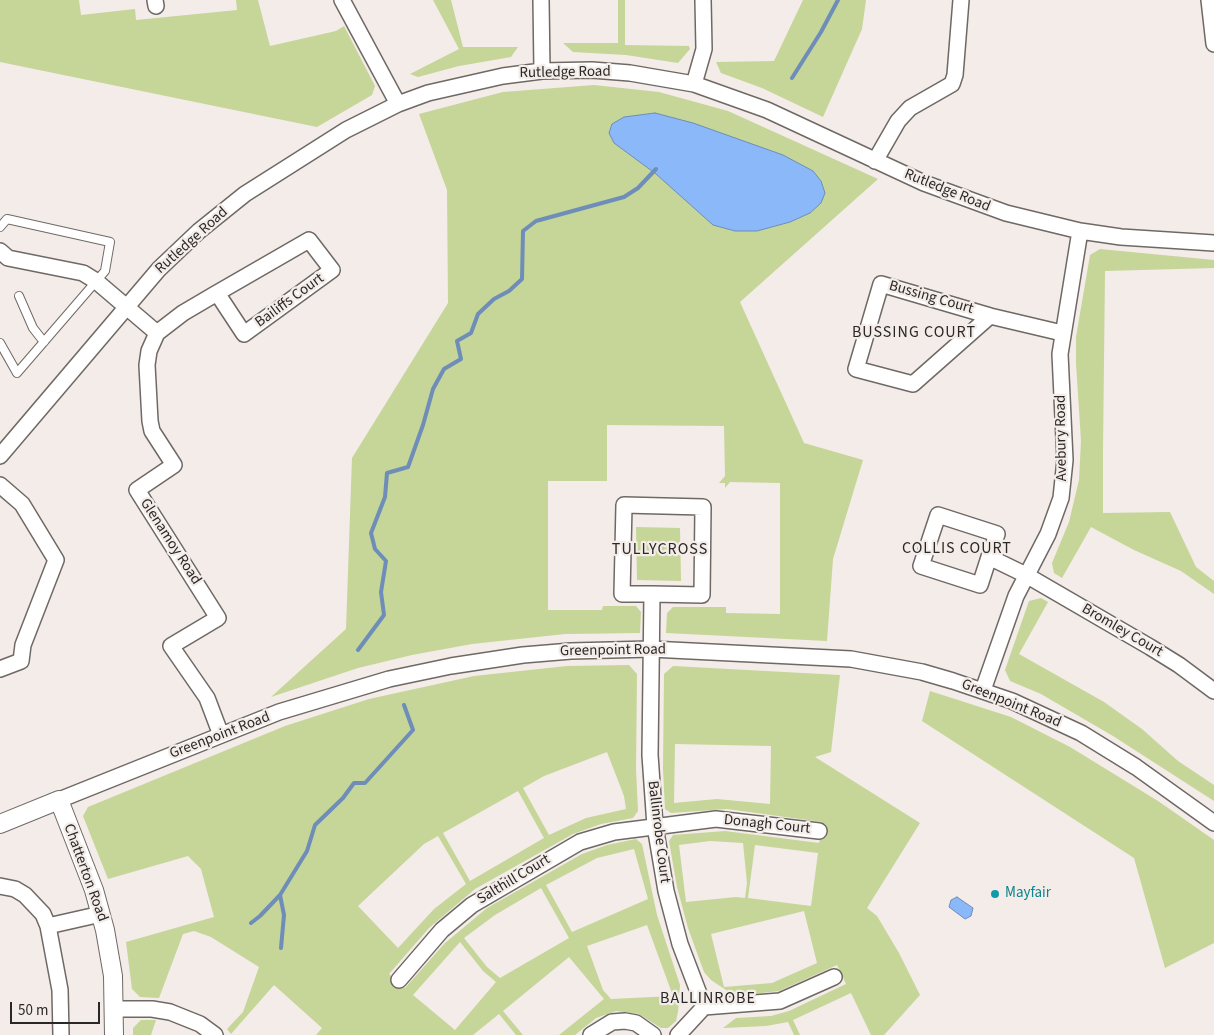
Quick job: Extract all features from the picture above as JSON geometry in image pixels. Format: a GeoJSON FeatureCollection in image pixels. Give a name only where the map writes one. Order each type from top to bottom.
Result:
{"type":"FeatureCollection","features":[{"type":"Feature","properties":{"kind":"street"},"geometry":{"type":"LineString","coordinates":[[342,0],[398,104]]}},
{"type":"Feature","properties":{"kind":"street"},"geometry":{"type":"LineString","coordinates":[[541,0],[542,71]]}},
{"type":"Feature","properties":{"kind":"street"},"geometry":{"type":"LineString","coordinates":[[694,84],[704,49],[703,0]]}},
{"type":"Feature","properties":{"kind":"street"},"geometry":{"type":"LineString","coordinates":[[875,161],[898,121],[910,108],[952,84],[955,75],[961,0]]}},
{"type":"Feature","properties":{"kind":"street"},"geometry":{"type":"LineString","coordinates":[[1209,0],[1214,44]]}},
{"type":"Feature","properties":{"kind":"street","name":"Rutledge Road"},"geometry":{"type":"LineString","coordinates":[[0,456],[126,307],[185,244],[245,194],[346,130],[398,104],[428,93],[468,83],[542,71],[592,70],[630,73],[694,84],[767,110],[875,161],[982,206],[1080,231],[1151,241],[1214,243]]}},
{"type":"Feature","properties":{"kind":"street","name":"Avebury Road"},"geometry":{"type":"LineString","coordinates":[[983,690],[1007,618],[1056,516],[1064,479],[1065,460],[1060,369],[1062,333],[1080,231]]}},
{"type":"Feature","properties":{"kind":"street","name":"Bailiffs Court"},"geometry":{"type":"LineString","coordinates":[[157,333],[183,313],[216,293],[309,240],[332,270],[244,334],[216,293]]}},
{"type":"Feature","properties":{"kind":"street"},"geometry":{"type":"LineString","coordinates":[[0,251],[8,258],[83,273],[96,281],[157,333]]}},
{"type":"Feature","properties":{"kind":"street","name":"Bussing Court"},"geometry":{"type":"LineString","coordinates":[[990,316],[913,384],[856,369],[881,284],[990,316],[1062,333]]}},
{"type":"Feature","properties":{"kind":"street","name":"Glenamoy Road"},"geometry":{"type":"LineString","coordinates":[[157,333],[147,366],[150,421],[152,431],[174,465],[137,490],[168,536],[218,618],[171,646],[207,698],[221,735]]}},
{"type":"Feature","properties":{"kind":"street"},"geometry":{"type":"LineString","coordinates":[[0,485],[22,504],[56,560],[23,645],[21,660],[0,669]]}},
{"type":"Feature","properties":{"kind":"street"},"geometry":{"type":"LineString","coordinates":[[624,506],[704,507],[702,595],[652,594],[622,594],[624,506]]}},
{"type":"Feature","properties":{"kind":"street"},"geometry":{"type":"LineString","coordinates":[[938,515],[997,534],[989,557],[980,585],[921,566],[938,515]]}},
{"type":"Feature","properties":{"kind":"street"},"geometry":{"type":"LineString","coordinates":[[989,557],[1026,575]]}},
{"type":"Feature","properties":{"kind":"street","name":"Bromley Court"},"geometry":{"type":"LineString","coordinates":[[1026,575],[1171,660],[1214,691]]}},
{"type":"Feature","properties":{"kind":"street","name":"Ballinrobe Court"},"geometry":{"type":"LineString","coordinates":[[652,594],[650,755],[655,826],[672,917],[704,1007]]}},
{"type":"Feature","properties":{"kind":"street","name":"Greenpoint Road"},"geometry":{"type":"LineString","coordinates":[[0,824],[221,735],[317,699],[418,672],[478,661],[561,652],[651,650],[851,659],[922,672],[983,690],[1044,715],[1081,734],[1136,767],[1214,823]]}},
{"type":"Feature","properties":{"kind":"street","name":"Chatterton Road"},"geometry":{"type":"LineString","coordinates":[[59,800],[101,914],[111,959],[115,1009],[114,1035]]}},
{"type":"Feature","properties":{"kind":"street","name":"Donagh Court"},"geometry":{"type":"LineString","coordinates":[[655,826],[716,819],[819,831]]}},
{"type":"Feature","properties":{"kind":"street","name":"Salthill Court"},"geometry":{"type":"LineString","coordinates":[[399,980],[442,930],[472,905],[493,891],[580,842],[614,832],[655,826]]}},
{"type":"Feature","properties":{"kind":"street"},"geometry":{"type":"LineString","coordinates":[[0,886],[15,889],[25,895],[43,914],[48,926],[60,990],[61,1035]]}},
{"type":"Feature","properties":{"kind":"street"},"geometry":{"type":"LineString","coordinates":[[48,926],[101,914]]}},
{"type":"Feature","properties":{"kind":"street"},"geometry":{"type":"LineString","coordinates":[[678,1035],[704,1007],[780,1001],[834,977]]}},
{"type":"Feature","properties":{"kind":"street"},"geometry":{"type":"LineString","coordinates":[[115,1009],[152,1009],[170,1012],[200,1024],[215,1035]]}},
{"type":"Feature","properties":{"kind":"street"},"geometry":{"type":"LineString","coordinates":[[591,1035],[612,1022],[625,1021],[636,1023],[653,1035]]}},
{"type":"Feature","properties":{"kind":"lane"},"geometry":{"type":"LineString","coordinates":[[0,227],[7,219],[110,242],[105,271],[17,373],[0,343]]}},
{"type":"Feature","properties":{"kind":"lane"},"geometry":{"type":"LineString","coordinates":[[19,296],[33,328],[44,342]]}},
{"type":"Feature","properties":{"kind":"green space"},"geometry":{"type":"Polygon","coordinates":[[[0,0],[79,0],[81,15],[135,9],[136,20],[237,10],[236,0],[258,0],[270,46],[336,31],[344,26],[375,86],[372,95],[317,127],[0,62],[0,0]]]}},
{"type":"Feature","properties":{"kind":"green space"},"geometry":{"type":"Polygon","coordinates":[[[433,0],[451,0],[463,47],[518,47],[511,57],[459,66],[418,77],[410,74],[459,49],[433,0]]]}},
{"type":"Feature","properties":{"kind":"green space"},"geometry":{"type":"Polygon","coordinates":[[[618,0],[625,0],[625,45],[689,46],[690,49],[678,63],[626,55],[573,52],[563,43],[618,43],[618,0]]]}},
{"type":"Feature","properties":{"kind":"green space"},"geometry":{"type":"Polygon","coordinates":[[[803,0],[866,0],[862,29],[823,117],[762,88],[721,73],[716,62],[774,61],[803,0]]]}},
{"type":"Feature","properties":{"kind":"green space"},"geometry":{"type":"Polygon","coordinates":[[[594,85],[659,92],[728,111],[878,179],[740,302],[804,443],[863,460],[833,559],[827,641],[666,633],[667,613],[673,607],[726,607],[726,613],[780,614],[780,483],[730,482],[725,488],[725,483],[719,483],[725,476],[724,426],[607,425],[607,481],[548,481],[548,610],[602,610],[603,606],[636,606],[641,612],[640,633],[565,634],[472,644],[412,655],[358,668],[271,697],[346,629],[352,458],[448,303],[447,190],[419,114],[503,92],[594,85]]]}},
{"type":"Feature","properties":{"kind":"green space"},"geometry":{"type":"Polygon","coordinates":[[[1100,249],[1214,260],[1214,268],[1105,271],[1103,513],[1170,512],[1196,567],[1214,581],[1214,594],[1181,571],[1134,550],[1091,527],[1062,578],[1054,573],[1052,563],[1069,522],[1079,480],[1081,441],[1076,337],[1090,255],[1100,249]]]}},
{"type":"Feature","properties":{"kind":"green space"},"geometry":{"type":"Polygon","coordinates":[[[636,527],[680,528],[681,581],[637,580],[636,527]]]}},
{"type":"Feature","properties":{"kind":"green space"},"geometry":{"type":"Polygon","coordinates":[[[1041,598],[1048,602],[1019,654],[1104,702],[1142,729],[1178,761],[1214,785],[1214,801],[1113,736],[1041,694],[1010,681],[1005,670],[1029,601],[1041,598]]]}},
{"type":"Feature","properties":{"kind":"green space"},"geometry":{"type":"Polygon","coordinates":[[[629,665],[637,674],[636,769],[638,811],[633,818],[601,824],[573,834],[475,889],[429,928],[389,974],[405,988],[445,943],[487,908],[582,854],[607,845],[636,839],[642,844],[657,915],[680,985],[676,1021],[668,1028],[661,1028],[639,1014],[616,1011],[596,1018],[575,1035],[559,1035],[604,999],[569,957],[503,1011],[523,1035],[516,1035],[499,1014],[473,1035],[316,1035],[322,1028],[274,985],[231,1034],[227,1029],[243,1012],[259,967],[211,937],[194,931],[183,934],[159,998],[140,997],[132,989],[126,942],[214,917],[201,869],[188,856],[108,879],[83,816],[88,807],[285,726],[369,699],[474,676],[567,666],[629,665]],[[607,752],[544,776],[523,788],[549,835],[586,818],[626,809],[624,796],[607,752]],[[518,791],[443,833],[470,881],[544,838],[518,791]],[[438,836],[424,844],[358,906],[398,948],[434,909],[466,884],[438,836]],[[634,849],[597,858],[546,885],[572,932],[648,899],[634,849]],[[541,888],[495,915],[464,938],[487,967],[500,978],[569,938],[541,888]],[[647,925],[587,946],[603,990],[611,999],[673,996],[647,925]],[[460,942],[413,995],[455,1030],[496,982],[483,971],[460,942]]]}},
{"type":"Feature","properties":{"kind":"green space"},"geometry":{"type":"Polygon","coordinates":[[[673,666],[840,675],[831,752],[815,757],[920,823],[867,908],[877,916],[899,953],[920,995],[884,1035],[871,1035],[851,993],[793,1020],[800,1035],[794,1035],[788,1022],[766,1026],[723,1028],[736,1018],[771,1016],[789,1011],[846,984],[837,965],[779,991],[735,996],[711,980],[704,972],[688,928],[677,887],[669,841],[673,835],[725,831],[819,843],[822,822],[727,809],[671,813],[665,809],[663,769],[664,674],[673,666]],[[675,744],[674,803],[717,799],[770,804],[771,746],[675,744]],[[710,841],[679,845],[686,902],[736,897],[745,898],[747,883],[743,843],[710,841]],[[755,845],[748,898],[811,906],[818,853],[755,845]],[[804,911],[711,934],[724,987],[772,983],[817,963],[804,911]]]}},
{"type":"Feature","properties":{"kind":"green space"},"geometry":{"type":"Polygon","coordinates":[[[930,691],[1011,717],[1070,747],[1158,801],[1214,840],[1214,943],[1165,968],[1134,858],[922,721],[930,691]]]}},
{"type":"Feature","properties":{"kind":"green space"},"geometry":{"type":"Polygon","coordinates":[[[141,1020],[156,1020],[151,1035],[133,1035],[133,1028],[141,1020]]]}},
{"type":"Feature","properties":{"kind":"water"},"geometry":{"type":"Polygon","coordinates":[[[655,113],[693,123],[783,155],[813,171],[821,181],[825,193],[821,203],[810,213],[790,222],[757,231],[735,231],[713,225],[656,174],[614,143],[609,133],[612,124],[624,117],[655,113]]]}},
{"type":"Feature","properties":{"kind":"water"},"geometry":{"type":"Polygon","coordinates":[[[957,897],[973,908],[971,916],[965,919],[949,907],[951,900],[957,897]]]}},
{"type":"Feature","properties":{"kind":"waterway"},"geometry":{"type":"LineString","coordinates":[[792,78],[821,32],[838,0]]}},
{"type":"Feature","properties":{"kind":"waterway"},"geometry":{"type":"LineString","coordinates":[[358,650],[384,615],[381,592],[386,561],[375,549],[371,533],[385,497],[387,473],[408,467],[433,389],[444,369],[461,359],[457,341],[471,333],[478,314],[494,299],[509,291],[522,279],[523,231],[536,221],[624,197],[638,188],[656,169]]}},
{"type":"Feature","properties":{"kind":"waterway"},"geometry":{"type":"LineString","coordinates":[[251,923],[280,895],[307,851],[315,825],[343,798],[354,783],[365,783],[413,730],[404,705]]}},
{"type":"Feature","properties":{"kind":"waterway"},"geometry":{"type":"LineString","coordinates":[[280,895],[284,915],[281,948]]}},
{"type":"Feature","properties":{"kind":"place","name":"Mayfair"},"geometry":{"type":"Point","coordinates":[995,894]}},
{"type":"Feature","properties":{"kind":"district","name":"BUSSING COURT"},"geometry":{"type":"Point","coordinates":[914,333]}},
{"type":"Feature","properties":{"kind":"district","name":"COLLIS COURT"},"geometry":{"type":"Point","coordinates":[957,549]}},
{"type":"Feature","properties":{"kind":"district","name":"TULLYCROSS"},"geometry":{"type":"Point","coordinates":[660,550]}},
{"type":"Feature","properties":{"kind":"district","name":"BALLINROBE"},"geometry":{"type":"Point","coordinates":[708,999]}}]}
